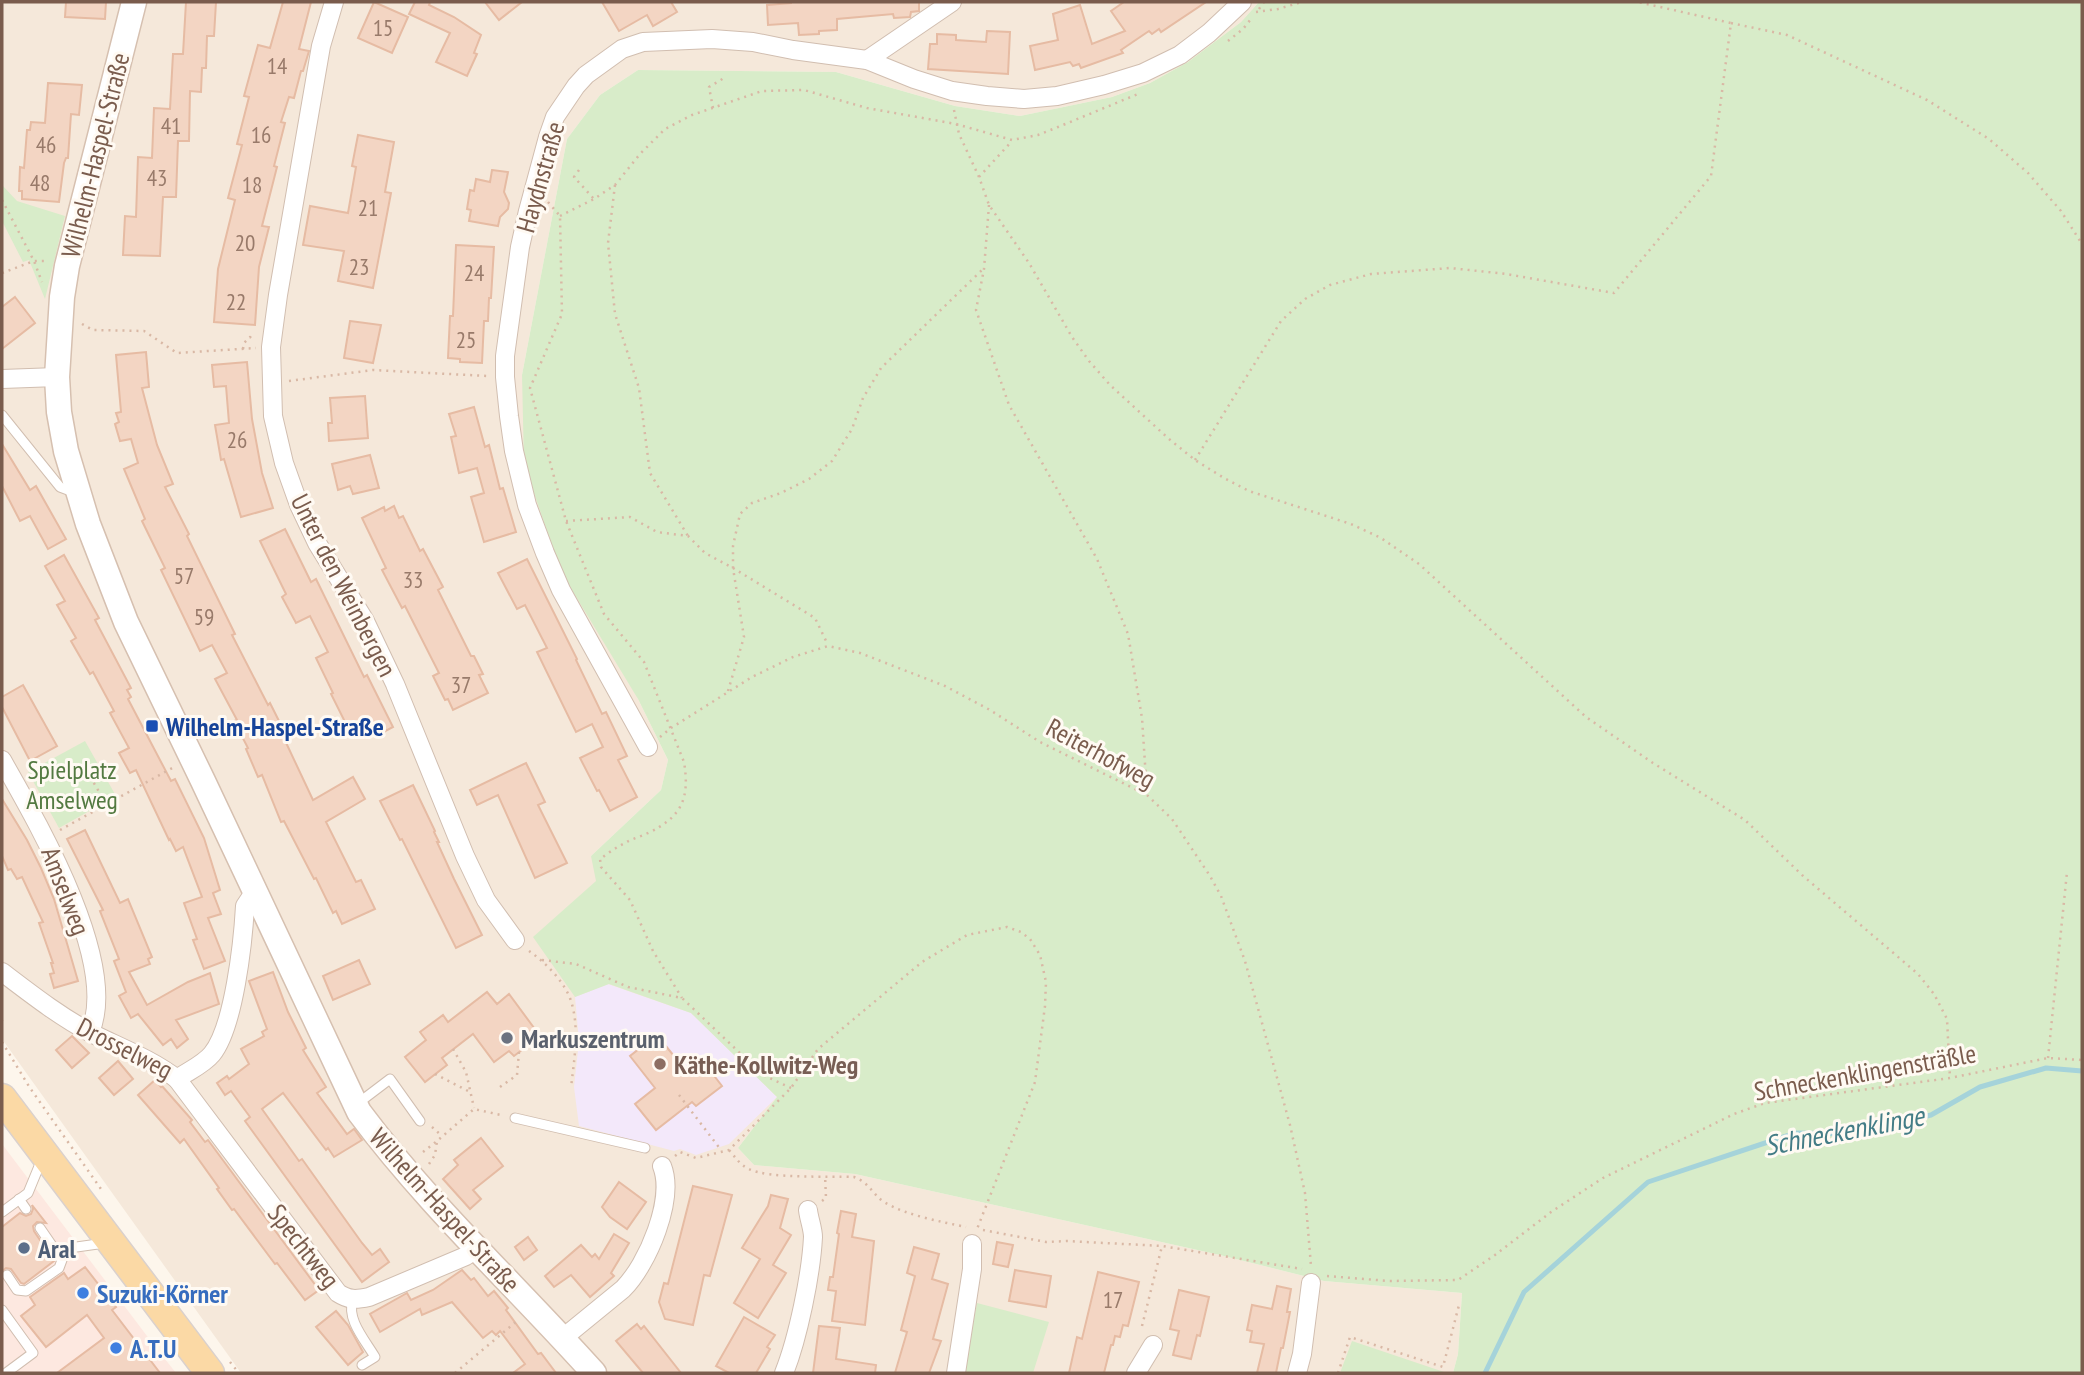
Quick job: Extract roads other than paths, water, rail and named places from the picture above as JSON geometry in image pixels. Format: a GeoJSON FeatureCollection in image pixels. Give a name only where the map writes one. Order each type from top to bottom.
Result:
{"type":"FeatureCollection","features":[{"type":"Feature","properties":{"kind":"main road"},"geometry":{"type":"LineString","coordinates":[[2,1098],[12,1122],[44,1154],[110,1242],[217,1364]]}},
{"type":"Feature","properties":{"kind":"street","name":"Wilhelm-Haspel-Straße"},"geometry":{"type":"LineString","coordinates":[[134,2],[67,266],[71,320],[57,377],[59,412],[66,451],[78,493],[126,622],[355,1105],[386,1146],[594,1373]]}},
{"type":"Feature","properties":{"kind":"street","name":"Unter den Weinbergen"},"geometry":{"type":"LineString","coordinates":[[334,2],[321,46],[286,242],[271,347],[273,416],[284,463],[299,505],[317,543],[365,621],[395,684],[465,856],[486,900],[515,940]]}},
{"type":"Feature","properties":{"kind":"street"},"geometry":{"type":"LineString","coordinates":[[867,60],[952,2]]}},
{"type":"Feature","properties":{"kind":"street","name":"Haydnstraße"},"geometry":{"type":"LineString","coordinates":[[648,747],[561,590],[545,553],[527,505],[514,451],[505,377],[505,356],[515,278],[528,211],[555,117],[576,86],[586,75],[622,49],[643,42],[712,39],[753,42],[867,60],[952,91],[1024,99],[1057,96],[1143,73],[1180,55],[1209,33],[1242,2]]}},
{"type":"Feature","properties":{"kind":"street"},"geometry":{"type":"LineString","coordinates":[[2,379],[57,377]]}},
{"type":"Feature","properties":{"kind":"street","name":"Amselweg"},"geometry":{"type":"LineString","coordinates":[[2,760],[46,838],[75,904],[95,979],[96,994],[90,1032]]}},
{"type":"Feature","properties":{"kind":"street","name":"Drosselweg"},"geometry":{"type":"LineString","coordinates":[[2,972],[49,1007],[90,1032],[159,1066],[177,1079],[212,1054],[218,1042],[234,992],[245,906],[256,893]]}},
{"type":"Feature","properties":{"kind":"street","name":"Spechtweg"},"geometry":{"type":"LineString","coordinates":[[177,1079],[338,1293],[352,1300],[369,1297],[477,1248]]}},
{"type":"Feature","properties":{"kind":"street"},"geometry":{"type":"LineString","coordinates":[[563,1338],[624,1289],[646,1259],[664,1203],[667,1178],[662,1166]]}},
{"type":"Feature","properties":{"kind":"street"},"geometry":{"type":"LineString","coordinates":[[784,1373],[807,1281],[813,1235],[808,1210]]}},
{"type":"Feature","properties":{"kind":"street"},"geometry":{"type":"LineString","coordinates":[[956,1373],[975,1236]]}},
{"type":"Feature","properties":{"kind":"street"},"geometry":{"type":"LineString","coordinates":[[1297,1373],[1317,1279]]}},
{"type":"Feature","properties":{"kind":"street"},"geometry":{"type":"LineString","coordinates":[[1136,1373],[1153,1345]]}},
{"type":"Feature","properties":{"kind":"lane"},"geometry":{"type":"LineString","coordinates":[[2,415],[60,487],[78,493]]}},
{"type":"Feature","properties":{"kind":"lane"},"geometry":{"type":"LineString","coordinates":[[355,1105],[390,1079],[420,1121]]}},
{"type":"Feature","properties":{"kind":"lane"},"geometry":{"type":"LineString","coordinates":[[514,1118],[645,1148]]}},
{"type":"Feature","properties":{"kind":"lane"},"geometry":{"type":"LineString","coordinates":[[2,1212],[28,1193],[44,1154]]}},
{"type":"Feature","properties":{"kind":"lane"},"geometry":{"type":"LineString","coordinates":[[19,1199],[26,1209]]}},
{"type":"Feature","properties":{"kind":"lane"},"geometry":{"type":"LineString","coordinates":[[7,1275],[18,1290],[26,1291],[59,1268],[62,1260],[40,1228]]}},
{"type":"Feature","properties":{"kind":"lane"},"geometry":{"type":"LineString","coordinates":[[55,1250],[110,1242]]}},
{"type":"Feature","properties":{"kind":"lane"},"geometry":{"type":"LineString","coordinates":[[352,1300],[352,1317],[375,1357],[362,1365]]}},
{"type":"Feature","properties":{"kind":"lane"},"geometry":{"type":"LineString","coordinates":[[2,1310],[33,1353],[6,1373]]}},
{"type":"Feature","properties":{"kind":"waterway","name":"Schneckenklinge"},"geometry":{"type":"LineString","coordinates":[[1485,1373],[1524,1292],[1648,1182],[1795,1133],[1852,1134],[1931,1115],[1980,1087],[2046,1068],[2082,1071]]}},
{"type":"Feature","properties":{"kind":"place","name":"Wilhelm-Haspel-Straße"},"geometry":{"type":"Point","coordinates":[152,726]}},
{"type":"Feature","properties":{"kind":"place","name":"Markuszentrum"},"geometry":{"type":"Point","coordinates":[507,1038]}},
{"type":"Feature","properties":{"kind":"place","name":"Käthe-Kollwitz-Weg"},"geometry":{"type":"Point","coordinates":[660,1064]}},
{"type":"Feature","properties":{"kind":"place","name":"Aral"},"geometry":{"type":"Point","coordinates":[24,1248]}},
{"type":"Feature","properties":{"kind":"place","name":"Suzuki-Körner"},"geometry":{"type":"Point","coordinates":[83,1293]}},
{"type":"Feature","properties":{"kind":"place","name":"A.T.U"},"geometry":{"type":"Point","coordinates":[116,1348]}},
{"type":"Feature","properties":{"kind":"park label","name":"Spielplatz Amselweg"},"geometry":{"type":"Point","coordinates":[72,784]}}]}
